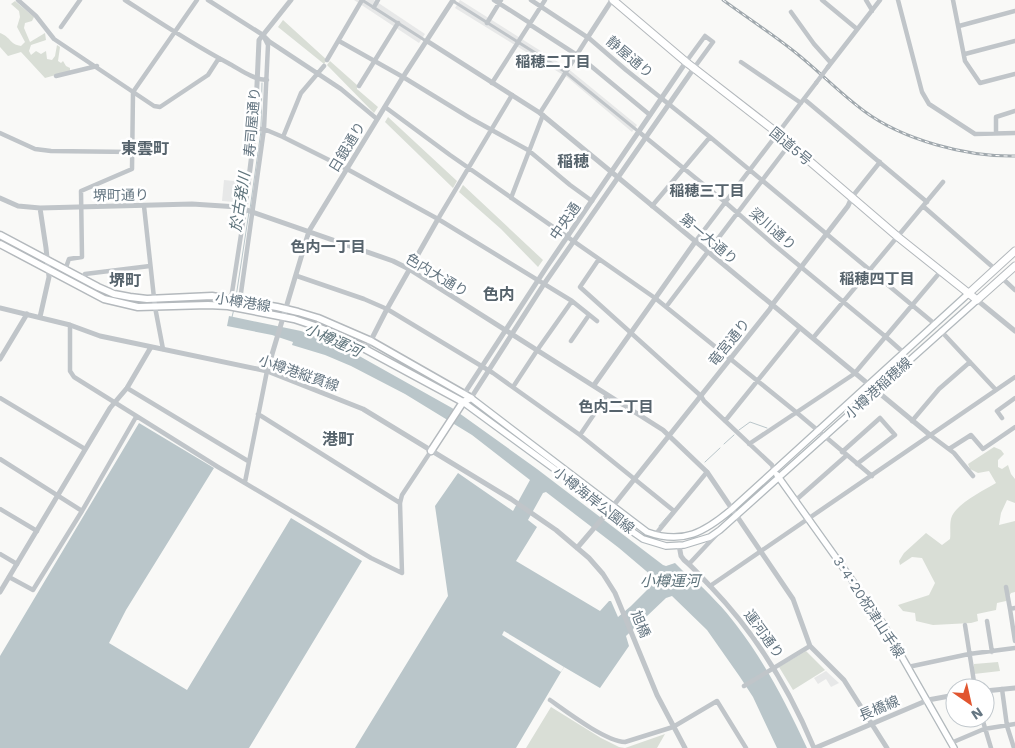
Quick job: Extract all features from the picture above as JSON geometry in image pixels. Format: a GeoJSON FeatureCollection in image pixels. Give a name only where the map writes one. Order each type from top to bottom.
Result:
{"type":"FeatureCollection","features":[{"type":"Feature","properties":{"kind":"highway","name":"国道5号"},"geometry":{"type":"LineString","coordinates":[[612,0],[686,62],[778,134],[898,237],[977,300]]}},
{"type":"Feature","properties":{"kind":"highway"},"geometry":{"type":"LineString","coordinates":[[968,294],[1015,251]]}},
{"type":"Feature","properties":{"kind":"highway"},"geometry":{"type":"LineString","coordinates":[[977,300],[1015,266]]}},
{"type":"Feature","properties":{"kind":"main road","name":"小樽港線"},"geometry":{"type":"LineString","coordinates":[[0,235],[48,262],[114,294],[130,298],[155,299],[199,296],[240,300],[286,309],[318,318],[371,341],[471,398]]}},
{"type":"Feature","properties":{"kind":"main road","name":"小樽港線"},"geometry":{"type":"LineString","coordinates":[[0,244],[104,299],[138,307],[208,304],[228,306],[308,324],[341,336],[463,402]]}},
{"type":"Feature","properties":{"kind":"main road","name":"小樽港稲穂線"},"geometry":{"type":"LineString","coordinates":[[774,472],[968,294]]}},
{"type":"Feature","properties":{"kind":"main road","name":"小樽港稲穂線"},"geometry":{"type":"LineString","coordinates":[[779,478],[977,300]]}},
{"type":"Feature","properties":{"kind":"main road"},"geometry":{"type":"LineString","coordinates":[[432,451],[463,402],[464,394]]}},
{"type":"Feature","properties":{"kind":"main road"},"geometry":{"type":"LineString","coordinates":[[463,402],[471,398]]}},
{"type":"Feature","properties":{"kind":"main road","name":"小樽海岸公園線"},"geometry":{"type":"LineString","coordinates":[[471,398],[613,506],[648,532],[655,535],[671,538],[686,536],[712,526],[774,472]]}},
{"type":"Feature","properties":{"kind":"main road","name":"小樽海岸公園線"},"geometry":{"type":"LineString","coordinates":[[463,402],[553,468],[643,539],[666,546],[679,545],[710,537],[779,478]]}},
{"type":"Feature","properties":{"kind":"main road","name":"3･4･20祝津山手線"},"geometry":{"type":"LineString","coordinates":[[774,472],[882,622],[953,745]]}},
{"type":"Feature","properties":{"kind":"street"},"geometry":{"type":"LineString","coordinates":[[18,0],[36,16],[54,39],[97,66],[154,106],[160,107],[208,75],[219,58]]}},
{"type":"Feature","properties":{"kind":"street"},"geometry":{"type":"LineString","coordinates":[[61,27],[80,0]]}},
{"type":"Feature","properties":{"kind":"street"},"geometry":{"type":"LineString","coordinates":[[125,0],[174,33],[262,79]]}},
{"type":"Feature","properties":{"kind":"street"},"geometry":{"type":"LineString","coordinates":[[64,270],[69,259],[82,257],[81,191],[132,169],[133,92],[197,0]]}},
{"type":"Feature","properties":{"kind":"street"},"geometry":{"type":"LineString","coordinates":[[208,0],[341,89],[377,119]]}},
{"type":"Feature","properties":{"kind":"street","name":"寿司屋通り"},"geometry":{"type":"LineString","coordinates":[[231,299],[264,129],[259,40],[291,0]]}},
{"type":"Feature","properties":{"kind":"street"},"geometry":{"type":"LineString","coordinates":[[327,60],[362,0],[427,41]]}},
{"type":"Feature","properties":{"kind":"street"},"geometry":{"type":"LineString","coordinates":[[374,8],[378,0]]}},
{"type":"Feature","properties":{"kind":"street"},"geometry":{"type":"LineString","coordinates":[[453,0],[565,72],[639,132]]}},
{"type":"Feature","properties":{"kind":"street","name":"日銀通り"},"geometry":{"type":"LineString","coordinates":[[267,371],[309,231],[385,106],[453,0]]}},
{"type":"Feature","properties":{"kind":"street"},"geometry":{"type":"LineString","coordinates":[[494,0],[500,2],[577,54],[650,115]]}},
{"type":"Feature","properties":{"kind":"street","name":"静屋通り"},"geometry":{"type":"LineString","coordinates":[[531,0],[588,37],[936,324]]}},
{"type":"Feature","properties":{"kind":"street"},"geometry":{"type":"LineString","coordinates":[[492,83],[545,0]]}},
{"type":"Feature","properties":{"kind":"street"},"geometry":{"type":"LineString","coordinates":[[511,198],[541,114],[565,72],[612,0]]}},
{"type":"Feature","properties":{"kind":"street"},"geometry":{"type":"LineString","coordinates":[[822,0],[857,29]]}},
{"type":"Feature","properties":{"kind":"street"},"geometry":{"type":"LineString","coordinates":[[866,0],[871,12]]}},
{"type":"Feature","properties":{"kind":"street"},"geometry":{"type":"LineString","coordinates":[[594,386],[695,242],[880,0]]}},
{"type":"Feature","properties":{"kind":"street"},"geometry":{"type":"LineString","coordinates":[[898,0],[924,98],[929,104],[975,134],[1015,134]]}},
{"type":"Feature","properties":{"kind":"street"},"geometry":{"type":"LineString","coordinates":[[953,0],[965,61],[980,83],[1015,74]]}},
{"type":"Feature","properties":{"kind":"street"},"geometry":{"type":"LineString","coordinates":[[487,22],[500,2]]}},
{"type":"Feature","properties":{"kind":"street"},"geometry":{"type":"LineString","coordinates":[[959,26],[1015,11]]}},
{"type":"Feature","properties":{"kind":"street"},"geometry":{"type":"LineString","coordinates":[[791,12],[829,65]]}},
{"type":"Feature","properties":{"kind":"street"},"geometry":{"type":"LineString","coordinates":[[359,86],[398,23]]}},
{"type":"Feature","properties":{"kind":"street","name":"寿司屋通り"},"geometry":{"type":"LineString","coordinates":[[240,300],[256,129],[268,45],[263,35]]}},
{"type":"Feature","properties":{"kind":"street"},"geometry":{"type":"LineString","coordinates":[[686,62],[705,36],[713,42],[694,68]]}},
{"type":"Feature","properties":{"kind":"street"},"geometry":{"type":"LineString","coordinates":[[338,41],[404,77],[470,118],[528,150],[592,201]]}},
{"type":"Feature","properties":{"kind":"street","name":"第一大通り"},"geometry":{"type":"LineString","coordinates":[[427,41],[541,114],[813,338],[874,391],[930,435]]}},
{"type":"Feature","properties":{"kind":"street"},"geometry":{"type":"LineString","coordinates":[[965,54],[1015,41]]}},
{"type":"Feature","properties":{"kind":"street","name":"中央通"},"geometry":{"type":"LineString","coordinates":[[464,394],[538,280],[686,62]]}},
{"type":"Feature","properties":{"kind":"street"},"geometry":{"type":"LineString","coordinates":[[741,62],[803,101],[927,202]]}},
{"type":"Feature","properties":{"kind":"street"},"geometry":{"type":"LineString","coordinates":[[56,76],[97,66]]}},
{"type":"Feature","properties":{"kind":"street"},"geometry":{"type":"LineString","coordinates":[[283,137],[301,93],[324,66]]}},
{"type":"Feature","properties":{"kind":"street","name":"中央通"},"geometry":{"type":"LineString","coordinates":[[471,398],[573,241],[694,68]]}},
{"type":"Feature","properties":{"kind":"street"},"geometry":{"type":"LineString","coordinates":[[366,350],[409,270],[512,95]]}},
{"type":"Feature","properties":{"kind":"street"},"geometry":{"type":"LineString","coordinates":[[385,106],[511,198],[655,298],[872,476]]}},
{"type":"Feature","properties":{"kind":"street"},"geometry":{"type":"LineString","coordinates":[[996,133],[996,117],[1015,112]]}},
{"type":"Feature","properties":{"kind":"street"},"geometry":{"type":"LineString","coordinates":[[256,129],[264,129],[283,137],[347,169],[438,220],[572,301],[596,321]]}},
{"type":"Feature","properties":{"kind":"street","name":"梁川通り"},"geometry":{"type":"LineString","coordinates":[[639,132],[904,353]]}},
{"type":"Feature","properties":{"kind":"street"},"geometry":{"type":"LineString","coordinates":[[0,133],[35,149],[51,151],[133,152]]}},
{"type":"Feature","properties":{"kind":"street"},"geometry":{"type":"LineString","coordinates":[[652,206],[710,136]]}},
{"type":"Feature","properties":{"kind":"street"},"geometry":{"type":"LineString","coordinates":[[666,308],[789,145]]}},
{"type":"Feature","properties":{"kind":"street"},"geometry":{"type":"LineString","coordinates":[[852,198],[880,162]]}},
{"type":"Feature","properties":{"kind":"street"},"geometry":{"type":"LineString","coordinates":[[813,338],[943,182]]}},
{"type":"Feature","properties":{"kind":"street","name":"堺町通り"},"geometry":{"type":"LineString","coordinates":[[0,198],[18,206],[40,208],[203,204],[238,207],[248,211]]}},
{"type":"Feature","properties":{"kind":"street","name":"竜宮通り"},"geometry":{"type":"LineString","coordinates":[[577,548],[635,479],[770,309],[848,206],[852,198]]}},
{"type":"Feature","properties":{"kind":"street"},"geometry":{"type":"LineString","coordinates":[[144,206],[150,266],[163,349]]}},
{"type":"Feature","properties":{"kind":"street"},"geometry":{"type":"LineString","coordinates":[[924,207],[995,269]]}},
{"type":"Feature","properties":{"kind":"street"},"geometry":{"type":"LineString","coordinates":[[40,208],[49,271],[40,317]]}},
{"type":"Feature","properties":{"kind":"street","name":"色内大通り"},"geometry":{"type":"LineString","coordinates":[[248,211],[393,261],[670,435],[707,472],[762,551],[793,599],[810,646]]}},
{"type":"Feature","properties":{"kind":"street"},"geometry":{"type":"LineString","coordinates":[[599,259],[580,287],[701,396],[772,465],[774,472]]}},
{"type":"Feature","properties":{"kind":"street"},"geometry":{"type":"LineString","coordinates":[[82,279],[85,274],[150,266]]}},
{"type":"Feature","properties":{"kind":"street"},"geometry":{"type":"LineString","coordinates":[[749,444],[854,374],[941,271]]}},
{"type":"Feature","properties":{"kind":"street"},"geometry":{"type":"LineString","coordinates":[[296,276],[364,299],[387,309],[482,366],[580,434],[674,510]]}},
{"type":"Feature","properties":{"kind":"street"},"geometry":{"type":"LineString","coordinates":[[1002,278],[1015,290]]}},
{"type":"Feature","properties":{"kind":"street"},"geometry":{"type":"LineString","coordinates":[[977,300],[1015,331]]}},
{"type":"Feature","properties":{"kind":"street"},"geometry":{"type":"LineString","coordinates":[[513,387],[572,301]]}},
{"type":"Feature","properties":{"kind":"street","name":"小樽港縦貫線"},"geometry":{"type":"LineString","coordinates":[[0,308],[70,325],[100,336],[267,371],[363,409],[536,516],[577,548]]}},
{"type":"Feature","properties":{"kind":"street"},"geometry":{"type":"LineString","coordinates":[[0,359],[27,314]]}},
{"type":"Feature","properties":{"kind":"street"},"geometry":{"type":"LineString","coordinates":[[571,341],[589,315]]}},
{"type":"Feature","properties":{"kind":"street"},"geometry":{"type":"LineString","coordinates":[[70,325],[70,371],[74,377],[114,404],[371,558],[402,573],[400,503],[402,495],[432,451]]}},
{"type":"Feature","properties":{"kind":"street"},"geometry":{"type":"LineString","coordinates":[[725,421],[800,328]]}},
{"type":"Feature","properties":{"kind":"street"},"geometry":{"type":"LineString","coordinates":[[942,331],[996,390]]}},
{"type":"Feature","properties":{"kind":"street"},"geometry":{"type":"LineString","coordinates":[[0,592],[85,449],[114,404],[127,388],[151,347]]}},
{"type":"Feature","properties":{"kind":"street"},"geometry":{"type":"LineString","coordinates":[[912,422],[939,389],[970,362]]}},
{"type":"Feature","properties":{"kind":"street"},"geometry":{"type":"LineString","coordinates":[[245,482],[267,371]]}},
{"type":"Feature","properties":{"kind":"street"},"geometry":{"type":"LineString","coordinates":[[710,586],[1015,377]]}},
{"type":"Feature","properties":{"kind":"street"},"geometry":{"type":"LineString","coordinates":[[127,388],[248,461]]}},
{"type":"Feature","properties":{"kind":"street"},"geometry":{"type":"LineString","coordinates":[[580,434],[607,395]]}},
{"type":"Feature","properties":{"kind":"street"},"geometry":{"type":"LineString","coordinates":[[0,398],[85,449]]}},
{"type":"Feature","properties":{"kind":"street"},"geometry":{"type":"LineString","coordinates":[[1002,418],[997,410],[1015,398]]}},
{"type":"Feature","properties":{"kind":"street"},"geometry":{"type":"LineString","coordinates":[[258,414],[400,503]]}},
{"type":"Feature","properties":{"kind":"street"},"geometry":{"type":"LineString","coordinates":[[9,578],[32,590],[82,510],[136,417]]}},
{"type":"Feature","properties":{"kind":"street"},"geometry":{"type":"LineString","coordinates":[[796,500],[880,418],[895,435],[856,464]]}},
{"type":"Feature","properties":{"kind":"street"},"geometry":{"type":"LineString","coordinates":[[949,449],[971,435],[983,449],[1015,427]]}},
{"type":"Feature","properties":{"kind":"street"},"geometry":{"type":"LineString","coordinates":[[930,435],[949,449],[973,476]]}},
{"type":"Feature","properties":{"kind":"street"},"geometry":{"type":"LineString","coordinates":[[0,459],[82,510]]}},
{"type":"Feature","properties":{"kind":"street"},"geometry":{"type":"LineString","coordinates":[[655,535],[707,472]]}},
{"type":"Feature","properties":{"kind":"street"},"geometry":{"type":"LineString","coordinates":[[0,508],[37,530]]}},
{"type":"Feature","properties":{"kind":"street"},"geometry":{"type":"LineString","coordinates":[[689,564],[720,530]]}},
{"type":"Feature","properties":{"kind":"street","name":"運河通り"},"geometry":{"type":"LineString","coordinates":[[679,545],[681,556],[744,624],[774,667],[799,711],[814,748]]}},
{"type":"Feature","properties":{"kind":"street","name":"旭橋"},"geometry":{"type":"LineString","coordinates":[[577,548],[604,574],[620,603],[657,695],[685,748]]}},
{"type":"Feature","properties":{"kind":"street"},"geometry":{"type":"LineString","coordinates":[[0,554],[17,564]]}},
{"type":"Feature","properties":{"kind":"street"},"geometry":{"type":"LineString","coordinates":[[1006,587],[1012,608],[1015,640]]}},
{"type":"Feature","properties":{"kind":"street"},"geometry":{"type":"LineString","coordinates":[[987,621],[992,652]]}},
{"type":"Feature","properties":{"kind":"street"},"geometry":{"type":"LineString","coordinates":[[965,625],[973,678]]}},
{"type":"Feature","properties":{"kind":"street"},"geometry":{"type":"LineString","coordinates":[[746,685],[810,646],[844,680],[887,748]]}},
{"type":"Feature","properties":{"kind":"street"},"geometry":{"type":"LineString","coordinates":[[908,667],[969,654],[1015,648]]}},
{"type":"Feature","properties":{"kind":"street"},"geometry":{"type":"LineString","coordinates":[[995,690],[1015,688]]}},
{"type":"Feature","properties":{"kind":"street"},"geometry":{"type":"LineString","coordinates":[[1002,689],[1007,726],[1014,748]]}},
{"type":"Feature","properties":{"kind":"street","name":"長橋線"},"geometry":{"type":"LineString","coordinates":[[814,748],[928,700],[945,697]]}},
{"type":"Feature","properties":{"kind":"street"},"geometry":{"type":"LineString","coordinates":[[550,700],[617,742],[625,742],[673,727],[717,701],[746,748]]}},
{"type":"Feature","properties":{"kind":"street"},"geometry":{"type":"LineString","coordinates":[[953,745],[984,729],[1015,724]]}},
{"type":"Feature","properties":{"kind":"street"},"geometry":{"type":"LineString","coordinates":[[984,729],[992,748]]}},
{"type":"Feature","properties":{"kind":"shaded area"},"geometry":{"type":"Polygon","coordinates":[[[354,0],[374,0],[425,34],[419,43],[354,0]]]}},
{"type":"Feature","properties":{"kind":"shaded area"},"geometry":{"type":"Polygon","coordinates":[[[460,0],[566,67],[637,125],[632,132],[568,78],[455,8],[460,0]]]}},
{"type":"Feature","properties":{"kind":"shaded area"},"geometry":{"type":"Polygon","coordinates":[[[15,1],[34,17],[32,21],[25,23],[24,28],[30,42],[45,33],[46,40],[31,45],[29,51],[31,55],[36,51],[41,54],[46,51],[47,59],[52,60],[55,56],[57,45],[60,47],[58,61],[61,63],[63,61],[70,68],[70,71],[45,78],[21,52],[8,56],[0,47],[0,33],[17,45],[21,46],[25,42],[17,27],[20,17],[19,11],[11,4],[15,1]]]}},
{"type":"Feature","properties":{"kind":"shaded area"},"geometry":{"type":"Polygon","coordinates":[[[283,20],[327,60],[324,64],[278,27],[283,20]]]}},
{"type":"Feature","properties":{"kind":"shaded area"},"geometry":{"type":"Polygon","coordinates":[[[330,61],[357,85],[357,89],[378,107],[374,113],[327,65],[330,61]]]}},
{"type":"Feature","properties":{"kind":"shaded area"},"geometry":{"type":"Polygon","coordinates":[[[388,117],[457,181],[453,188],[385,122],[388,117]]]}},
{"type":"Feature","properties":{"kind":"shaded area"},"geometry":{"type":"Polygon","coordinates":[[[224,180],[244,182],[241,195],[235,202],[222,201],[224,180]]]}},
{"type":"Feature","properties":{"kind":"shaded area"},"geometry":{"type":"Polygon","coordinates":[[[463,185],[543,260],[538,267],[501,229],[459,192],[463,185]]]}},
{"type":"Feature","properties":{"kind":"shaded area"},"geometry":{"type":"Polygon","coordinates":[[[994,447],[1001,450],[1004,454],[998,460],[998,467],[1002,469],[1008,465],[1015,479],[1015,503],[1007,500],[1001,513],[999,525],[1015,521],[1015,592],[1011,593],[1006,601],[997,603],[996,610],[977,614],[978,621],[933,625],[916,621],[915,613],[903,611],[898,605],[929,595],[935,583],[922,558],[912,557],[900,565],[899,561],[904,553],[926,533],[942,545],[950,539],[951,521],[955,511],[972,497],[996,483],[989,471],[978,473],[970,469],[968,464],[994,447]]]}},
{"type":"Feature","properties":{"kind":"shaded area"},"geometry":{"type":"Polygon","coordinates":[[[806,651],[825,670],[793,690],[779,667],[806,651]]]}},
{"type":"Feature","properties":{"kind":"shaded area"},"geometry":{"type":"Polygon","coordinates":[[[998,662],[1000,671],[974,674],[974,664],[998,662]]]}},
{"type":"Feature","properties":{"kind":"shaded area"},"geometry":{"type":"Polygon","coordinates":[[[826,671],[839,683],[831,687],[826,679],[818,684],[814,678],[826,671]]]}},
{"type":"Feature","properties":{"kind":"shaded area"},"geometry":{"type":"Polygon","coordinates":[[[551,707],[601,738],[625,748],[526,748],[551,707]]]}},
{"type":"Feature","properties":{"kind":"shaded area"},"geometry":{"type":"Polygon","coordinates":[[[665,734],[657,748],[625,748],[665,734]]]}},
{"type":"Feature","properties":{"kind":"water","name":"小樽運河"},"geometry":{"type":"Polygon","coordinates":[[[229,316],[301,331],[345,348],[452,408],[537,469],[663,565],[675,563],[716,601],[748,640],[792,716],[807,748],[777,748],[753,697],[740,677],[707,630],[672,596],[666,598],[626,636],[629,646],[600,688],[564,667],[516,748],[355,748],[448,596],[435,506],[458,473],[513,511],[530,480],[472,435],[405,394],[351,366],[325,355],[292,345],[293,342],[272,335],[227,326],[229,316]],[[546,492],[543,493],[528,520],[537,527],[516,561],[600,611],[611,601],[618,617],[654,583],[652,576],[546,492]]]}},
{"type":"Feature","properties":{"kind":"water"},"geometry":{"type":"Polygon","coordinates":[[[139,423],[214,468],[126,610],[109,643],[187,690],[291,518],[362,561],[249,748],[0,748],[0,656],[139,423]]]}},
{"type":"Feature","properties":{"kind":"pier"},"geometry":{"type":"Polygon","coordinates":[[[504,631],[564,667],[561,672],[502,635],[504,631]]]}},
{"type":"Feature","properties":{"kind":"waterway","name":"於古発川"},"geometry":{"type":"LineString","coordinates":[[261,127],[262,83]]}},
{"type":"Feature","properties":{"kind":"waterway","name":"於古発川"},"geometry":{"type":"LineString","coordinates":[[250,209],[261,131]]}},
{"type":"Feature","properties":{"kind":"waterway","name":"於古発川"},"geometry":{"type":"LineString","coordinates":[[236,297],[249,212]]}},
{"type":"Feature","properties":{"kind":"waterway","name":"於古発川"},"geometry":{"type":"LineString","coordinates":[[232,317],[234,309]]}},
{"type":"Feature","properties":{"kind":"waterway"},"geometry":{"type":"LineString","coordinates":[[739,430],[750,422],[767,428]]}},
{"type":"Feature","properties":{"kind":"waterway"},"geometry":{"type":"LineString","coordinates":[[724,444],[734,435]]}},
{"type":"Feature","properties":{"kind":"waterway"},"geometry":{"type":"LineString","coordinates":[[705,462],[720,448]]}},
{"type":"Feature","properties":{"kind":"waterway"},"geometry":{"type":"LineString","coordinates":[[659,526],[672,511]]}},
{"type":"Feature","properties":{"kind":"railway"},"geometry":{"type":"LineString","coordinates":[[723,0],[791,49],[854,104],[880,121],[897,130],[936,145],[996,156],[1015,156]]}},
{"type":"Feature","properties":{"kind":"district","name":"稲穂二丁目"},"geometry":{"type":"Point","coordinates":[553,62]}},
{"type":"Feature","properties":{"kind":"district","name":"東雲町"},"geometry":{"type":"Point","coordinates":[145,148]}},
{"type":"Feature","properties":{"kind":"district","name":"稲穂"},"geometry":{"type":"Point","coordinates":[573,161]}},
{"type":"Feature","properties":{"kind":"district","name":"稲穂三丁目"},"geometry":{"type":"Point","coordinates":[707,191]}},
{"type":"Feature","properties":{"kind":"district","name":"色内一丁目"},"geometry":{"type":"Point","coordinates":[328,247]}},
{"type":"Feature","properties":{"kind":"district","name":"稲穂四丁目"},"geometry":{"type":"Point","coordinates":[877,279]}},
{"type":"Feature","properties":{"kind":"district","name":"堺町"},"geometry":{"type":"Point","coordinates":[125,280]}},
{"type":"Feature","properties":{"kind":"district","name":"色内"},"geometry":{"type":"Point","coordinates":[499,294]}},
{"type":"Feature","properties":{"kind":"district","name":"色内二丁目"},"geometry":{"type":"Point","coordinates":[616,407]}},
{"type":"Feature","properties":{"kind":"district","name":"港町"},"geometry":{"type":"Point","coordinates":[338,439]}}]}
